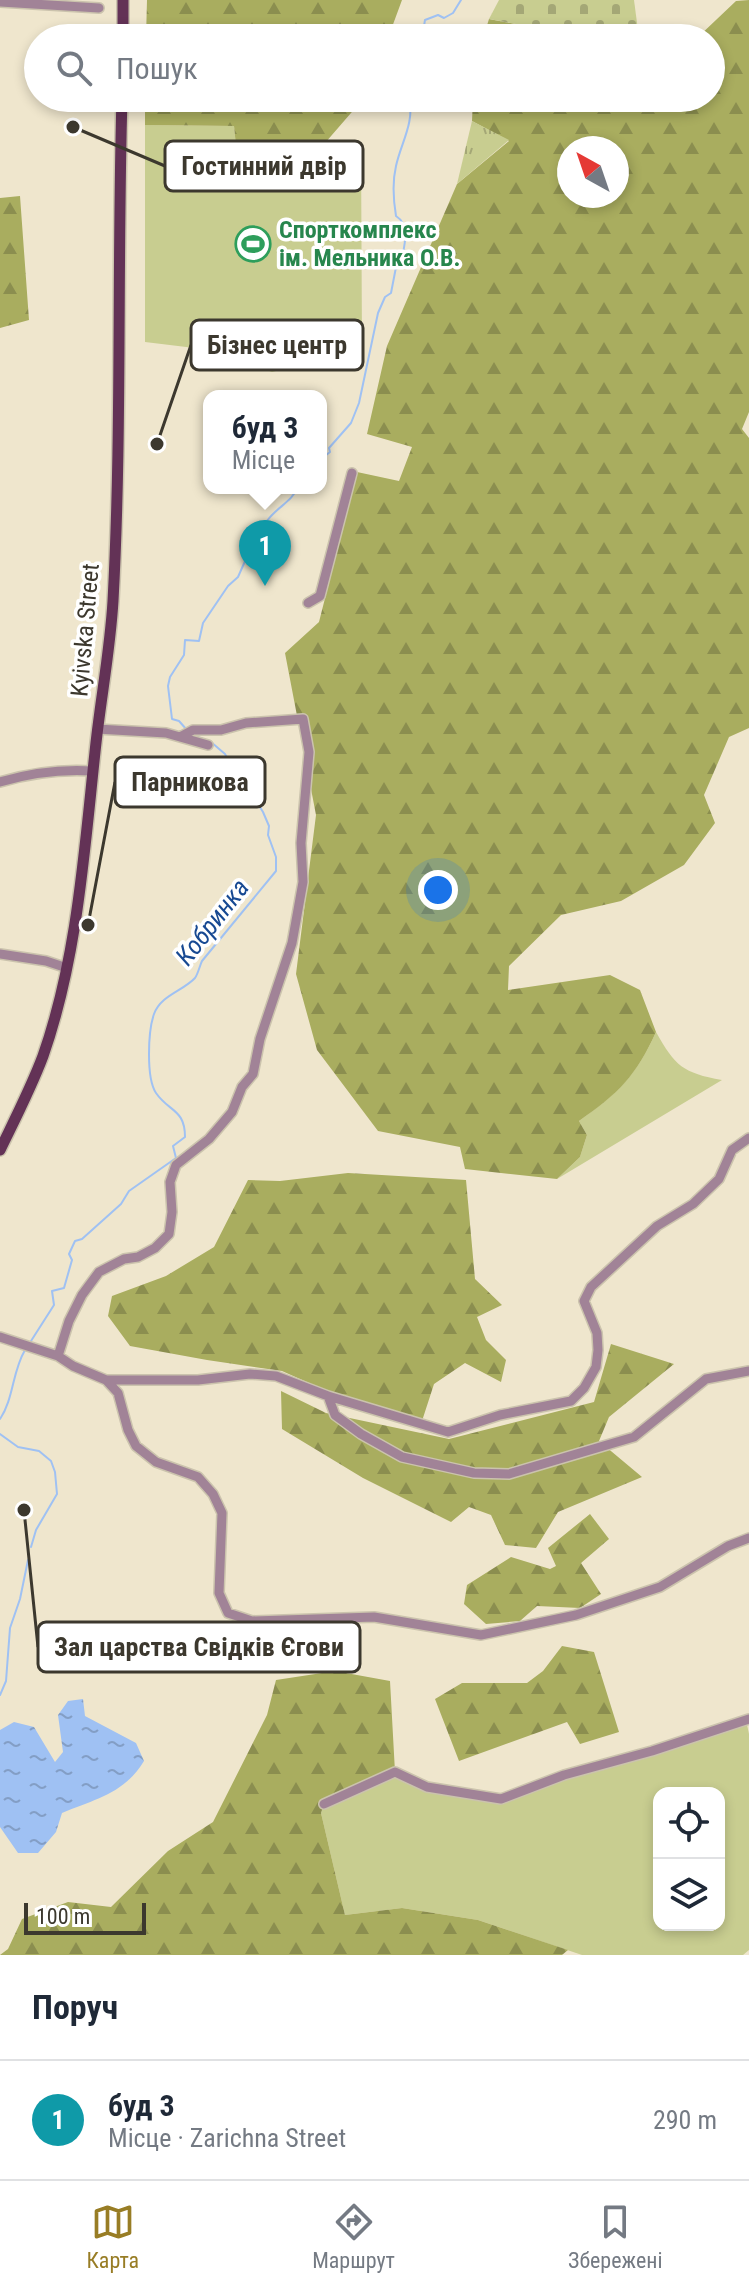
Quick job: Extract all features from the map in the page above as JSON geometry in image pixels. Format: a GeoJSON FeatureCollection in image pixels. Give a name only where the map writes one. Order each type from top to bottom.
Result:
{"type":"FeatureCollection","features":[{"type":"Feature","properties":{"kind":"main road"},"geometry":{"type":"LineString","coordinates":[[123,0],[123,24]]}},
{"type":"Feature","properties":{"kind":"main road","name":"Kyivska Street"},"geometry":{"type":"LineString","coordinates":[[0,1150],[43,1056],[67,968],[107,669],[113,602],[118,431],[122,112]]}},
{"type":"Feature","properties":{"kind":"street"},"geometry":{"type":"LineString","coordinates":[[0,2],[99,8]]}},
{"type":"Feature","properties":{"kind":"street"},"geometry":{"type":"LineString","coordinates":[[308,603],[320,596],[352,473]]}},
{"type":"Feature","properties":{"kind":"street"},"geometry":{"type":"LineString","coordinates":[[58,1356],[69,1321],[82,1295],[99,1272],[155,1248],[169,1234],[172,1212],[170,1182],[176,1165],[209,1139],[232,1112],[242,1087],[253,1074],[260,1039],[292,943],[303,882],[301,843],[309,752],[303,719],[246,723],[221,730],[186,733],[97,729]]}},
{"type":"Feature","properties":{"kind":"street"},"geometry":{"type":"LineString","coordinates":[[186,733],[208,745]]}},
{"type":"Feature","properties":{"kind":"street"},"geometry":{"type":"LineString","coordinates":[[0,782],[59,771],[93,771]]}},
{"type":"Feature","properties":{"kind":"street"},"geometry":{"type":"LineString","coordinates":[[0,954],[46,961],[67,968]]}},
{"type":"Feature","properties":{"kind":"street"},"geometry":{"type":"LineString","coordinates":[[0,1337],[58,1356],[106,1380],[198,1380],[250,1374],[276,1376],[328,1396],[448,1432],[500,1415],[571,1401],[584,1388],[596,1367],[597,1333],[584,1301],[591,1287],[657,1226],[693,1204],[719,1179],[732,1150],[749,1138]]}},
{"type":"Feature","properties":{"kind":"street"},"geometry":{"type":"LineString","coordinates":[[328,1396],[335,1415],[402,1457],[474,1473],[509,1474],[634,1437],[706,1379],[749,1371]]}},
{"type":"Feature","properties":{"kind":"street"},"geometry":{"type":"LineString","coordinates":[[106,1380],[118,1393],[128,1430],[136,1446],[156,1462],[198,1477],[213,1494],[222,1513],[219,1578],[222,1604],[228,1613],[252,1621],[374,1617],[481,1635],[576,1615],[660,1587],[728,1546],[749,1538]]}},
{"type":"Feature","properties":{"kind":"street"},"geometry":{"type":"LineString","coordinates":[[324,1804],[395,1772],[427,1787],[501,1799],[564,1775],[652,1751],[749,1719]]}},
{"type":"Feature","properties":{"kind":"green space"},"geometry":{"type":"Polygon","coordinates":[[[147,0],[402,0],[393,24],[146,24],[147,0]]]}},
{"type":"Feature","properties":{"kind":"green space"},"geometry":{"type":"Polygon","coordinates":[[[499,0],[634,0],[637,24],[515,24],[489,19],[499,0]]]}},
{"type":"Feature","properties":{"kind":"green space"},"geometry":{"type":"Polygon","coordinates":[[[749,0],[749,412],[742,429],[749,438],[749,728],[729,737],[704,795],[715,823],[684,865],[621,901],[561,915],[509,966],[508,990],[610,975],[640,990],[656,1032],[641,1061],[625,1082],[579,1121],[587,1135],[580,1157],[557,1179],[465,1169],[460,1147],[378,1131],[317,1050],[296,974],[316,815],[285,653],[319,622],[357,472],[399,481],[412,447],[367,434],[387,346],[457,184],[509,141],[472,121],[472,112],[725,112],[725,24],[712,24],[736,1],[749,0]]]}},
{"type":"Feature","properties":{"kind":"green space"},"geometry":{"type":"Polygon","coordinates":[[[489,19],[515,24],[487,24],[489,19]]]}},
{"type":"Feature","properties":{"kind":"green space"},"geometry":{"type":"Polygon","coordinates":[[[145,112],[352,112],[325,143],[236,146],[234,126],[145,125],[145,112]]]}},
{"type":"Feature","properties":{"kind":"green space"},"geometry":{"type":"Polygon","coordinates":[[[472,121],[509,140],[457,184],[472,121]]]}},
{"type":"Feature","properties":{"kind":"green space","name":"Спорткомплекс ім. Мельника О.В."},"geometry":{"type":"Polygon","coordinates":[[[145,125],[234,126],[236,146],[361,142],[362,349],[272,372],[211,350],[145,342],[145,125]]]}},
{"type":"Feature","properties":{"kind":"green space"},"geometry":{"type":"Polygon","coordinates":[[[20,196],[29,320],[0,328],[0,198],[20,196]]]}},
{"type":"Feature","properties":{"kind":"green space"},"geometry":{"type":"Polygon","coordinates":[[[656,1032],[669,1053],[682,1066],[689,1071],[722,1080],[557,1179],[580,1157],[587,1135],[579,1121],[625,1082],[641,1061],[656,1032]]]}},
{"type":"Feature","properties":{"kind":"green space"},"geometry":{"type":"Polygon","coordinates":[[[348,1173],[466,1180],[475,1279],[502,1305],[477,1317],[486,1340],[506,1360],[501,1382],[465,1363],[434,1384],[422,1421],[336,1395],[282,1371],[130,1346],[108,1316],[112,1296],[166,1276],[214,1247],[248,1180],[280,1181],[348,1173]]]}},
{"type":"Feature","properties":{"kind":"green space"},"geometry":{"type":"Polygon","coordinates":[[[611,1344],[674,1364],[609,1417],[599,1441],[642,1477],[558,1512],[536,1548],[505,1545],[491,1515],[469,1507],[451,1522],[363,1478],[282,1429],[281,1391],[326,1413],[449,1439],[594,1402],[611,1344]]]}},
{"type":"Feature","properties":{"kind":"green space"},"geometry":{"type":"Polygon","coordinates":[[[590,1514],[609,1539],[581,1563],[601,1594],[580,1608],[537,1606],[520,1621],[486,1624],[464,1604],[467,1585],[511,1557],[550,1569],[556,1566],[548,1548],[590,1514]]]}},
{"type":"Feature","properties":{"kind":"green space"},"geometry":{"type":"Polygon","coordinates":[[[562,1646],[594,1652],[619,1732],[580,1744],[567,1722],[459,1761],[435,1699],[462,1683],[527,1683],[543,1671],[562,1646]]]}},
{"type":"Feature","properties":{"kind":"green space"},"geometry":{"type":"Polygon","coordinates":[[[335,1671],[390,1681],[395,1772],[324,1804],[321,1813],[345,1915],[402,1908],[478,1920],[568,1950],[562,1955],[0,1955],[8,1949],[22,1919],[68,1902],[111,1907],[168,1851],[213,1822],[267,1715],[276,1680],[335,1671]]]}},
{"type":"Feature","properties":{"kind":"green space"},"geometry":{"type":"Polygon","coordinates":[[[746,1720],[749,1734],[749,1950],[743,1955],[582,1955],[478,1920],[402,1908],[345,1915],[321,1813],[324,1804],[395,1772],[427,1787],[501,1799],[746,1720]]]}},
{"type":"Feature","properties":{"kind":"water"},"geometry":{"type":"Polygon","coordinates":[[[83,1699],[85,1716],[136,1743],[144,1761],[118,1788],[62,1813],[56,1832],[38,1853],[18,1853],[0,1827],[0,1730],[14,1722],[34,1727],[55,1762],[63,1752],[58,1715],[68,1701],[83,1699]]]}},
{"type":"Feature","properties":{"kind":"waterway","name":"Кобринка"},"geometry":{"type":"LineString","coordinates":[[424,24],[425,20],[438,15],[444,18],[453,13],[461,0]]}},
{"type":"Feature","properties":{"kind":"waterway","name":"Кобринка"},"geometry":{"type":"LineString","coordinates":[[327,454],[351,423],[359,403],[378,313],[385,297],[391,293],[397,262],[402,258],[405,229],[396,216],[393,185],[410,112]]}},
{"type":"Feature","properties":{"kind":"waterway","name":"Кобринка"},"geometry":{"type":"LineString","coordinates":[[187,730],[179,721],[172,719],[168,686],[184,655],[185,640],[199,641],[203,623],[228,586],[238,577],[257,534],[294,494]]}},
{"type":"Feature","properties":{"kind":"waterway","name":"Кобринка"},"geometry":{"type":"LineString","coordinates":[[31,1341],[54,1305],[52,1291],[64,1288],[72,1260],[69,1254],[75,1241],[82,1239],[121,1204],[129,1191],[176,1158],[173,1146],[185,1137],[182,1121],[156,1093],[149,1066],[154,1014],[162,1002],[195,978],[202,961],[276,871],[276,857],[263,812],[225,754],[211,742],[195,736]]}},
{"type":"Feature","properties":{"kind":"waterway","name":"Кобринка"},"geometry":{"type":"LineString","coordinates":[[0,1419],[25,1350]]}},
{"type":"Feature","properties":{"kind":"waterway","name":"Кобринка"},"geometry":{"type":"LineString","coordinates":[[0,1434],[18,1447],[39,1451],[51,1461],[55,1472],[57,1494],[36,1530],[31,1547]]}},
{"type":"Feature","properties":{"kind":"waterway","name":"Кобринка"},"geometry":{"type":"LineString","coordinates":[[0,1695],[6,1681],[10,1628],[28,1560]]}},
{"type":"Feature","properties":{"kind":"place","name":"Гостинний двір"},"geometry":{"type":"Point","coordinates":[73,127]}},
{"type":"Feature","properties":{"kind":"place","name":"Спорткомплекс ім. Мельника О.В."},"geometry":{"type":"Point","coordinates":[253,244]}},
{"type":"Feature","properties":{"kind":"place","name":"Бізнес центр"},"geometry":{"type":"Point","coordinates":[157,444]}},
{"type":"Feature","properties":{"kind":"place","name":"буд 3"},"geometry":{"type":"Point","coordinates":[265,586]}},
{"type":"Feature","properties":{"kind":"place","name":"Парникова"},"geometry":{"type":"Point","coordinates":[88,925]}},
{"type":"Feature","properties":{"kind":"place","name":"Зал царства Свідків Єгови"},"geometry":{"type":"Point","coordinates":[24,1510]}}]}
